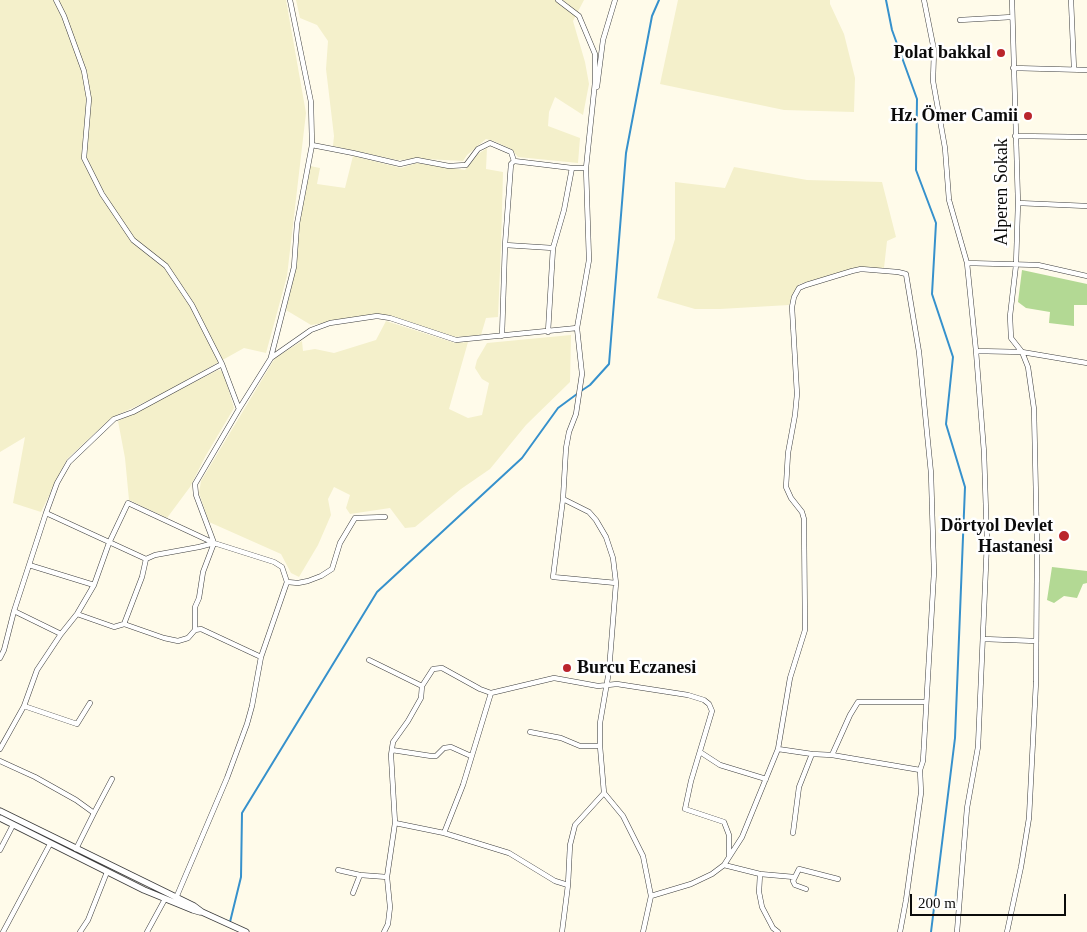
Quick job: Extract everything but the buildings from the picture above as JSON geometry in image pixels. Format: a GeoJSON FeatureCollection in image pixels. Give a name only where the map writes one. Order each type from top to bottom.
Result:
{"type":"FeatureCollection","features":[{"type":"Feature","properties":{"kind":"street"},"geometry":{"type":"LineString","coordinates":[[56,0],[64,16],[84,71],[89,99],[84,158],[102,194],[133,240],[166,266],[192,305],[222,364],[239,409]]}},
{"type":"Feature","properties":{"kind":"street"},"geometry":{"type":"LineString","coordinates":[[195,630],[195,607],[199,598],[203,572],[214,543],[196,495],[195,484],[271,358],[294,267],[297,224],[312,145],[310,102],[290,0]]}},
{"type":"Feature","properties":{"kind":"street"},"geometry":{"type":"LineString","coordinates":[[558,0],[579,16],[595,54],[595,82],[586,168],[589,260],[576,328],[582,374],[576,414],[568,440],[553,577],[616,583]]}},
{"type":"Feature","properties":{"kind":"street"},"geometry":{"type":"LineString","coordinates":[[591,112],[600,69],[603,40],[614,0]]}},
{"type":"Feature","properties":{"kind":"street"},"geometry":{"type":"LineString","coordinates":[[924,0],[934,50],[932,81],[945,148],[949,200],[967,263],[984,452],[987,542],[978,747],[967,808],[957,932]]}},
{"type":"Feature","properties":{"kind":"street","name":"Alperen Sokak"},"geometry":{"type":"LineString","coordinates":[[1008,932],[1021,867],[1028,818],[1036,682],[1037,544],[1034,409],[1028,367],[1022,352],[1011,338],[1010,316],[1016,265],[1018,203],[1012,0]]}},
{"type":"Feature","properties":{"kind":"street"},"geometry":{"type":"LineString","coordinates":[[1071,0],[1074,70]]}},
{"type":"Feature","properties":{"kind":"street"},"geometry":{"type":"LineString","coordinates":[[960,20],[1012,17]]}},
{"type":"Feature","properties":{"kind":"street"},"geometry":{"type":"LineString","coordinates":[[1013,68],[1087,70]]}},
{"type":"Feature","properties":{"kind":"street"},"geometry":{"type":"LineString","coordinates":[[1016,136],[1087,137]]}},
{"type":"Feature","properties":{"kind":"street"},"geometry":{"type":"LineString","coordinates":[[312,145],[400,164],[418,160],[449,166],[466,165],[478,149],[490,143],[511,152],[514,161]]}},
{"type":"Feature","properties":{"kind":"street"},"geometry":{"type":"LineString","coordinates":[[514,161],[586,168]]}},
{"type":"Feature","properties":{"kind":"street"},"geometry":{"type":"LineString","coordinates":[[502,336],[505,245],[511,164],[514,161]]}},
{"type":"Feature","properties":{"kind":"street"},"geometry":{"type":"LineString","coordinates":[[548,332],[553,248],[564,210],[572,168]]}},
{"type":"Feature","properties":{"kind":"street"},"geometry":{"type":"LineString","coordinates":[[1018,203],[1087,206]]}},
{"type":"Feature","properties":{"kind":"street"},"geometry":{"type":"LineString","coordinates":[[505,245],[553,248]]}},
{"type":"Feature","properties":{"kind":"street"},"geometry":{"type":"LineString","coordinates":[[967,263],[1038,265],[1087,276]]}},
{"type":"Feature","properties":{"kind":"street"},"geometry":{"type":"LineString","coordinates":[[651,896],[691,884],[724,866],[742,837],[778,749],[790,678],[805,630],[804,519],[802,512],[791,498],[786,487],[788,453],[796,415],[797,394],[792,307],[794,297],[799,288],[862,269],[898,272],[906,274],[919,352],[931,473],[934,572],[920,793],[900,932]]}},
{"type":"Feature","properties":{"kind":"street"},"geometry":{"type":"LineString","coordinates":[[271,358],[311,330],[330,323],[377,316],[390,318],[456,340],[576,328]]}},
{"type":"Feature","properties":{"kind":"street"},"geometry":{"type":"LineString","coordinates":[[976,351],[1022,352],[1087,363]]}},
{"type":"Feature","properties":{"kind":"street"},"geometry":{"type":"LineString","coordinates":[[0,658],[46,513],[69,462],[89,445],[109,423],[222,364]]}},
{"type":"Feature","properties":{"kind":"street"},"geometry":{"type":"LineString","coordinates":[[563,499],[589,512],[596,520],[606,537],[613,558],[616,583],[607,684],[600,723],[600,746],[604,793],[623,816],[643,856],[651,896],[643,932]]}},
{"type":"Feature","properties":{"kind":"street"},"geometry":{"type":"LineString","coordinates":[[0,749],[24,706],[37,670],[77,614],[94,585],[109,543],[128,503],[214,543],[274,562],[282,567],[288,582],[261,657],[247,724],[220,796],[175,900]]}},
{"type":"Feature","properties":{"kind":"street"},"geometry":{"type":"LineString","coordinates":[[46,513],[146,560]]}},
{"type":"Feature","properties":{"kind":"street"},"geometry":{"type":"LineString","coordinates":[[288,582],[308,581],[332,569],[340,543],[355,518],[385,517]]}},
{"type":"Feature","properties":{"kind":"street"},"geometry":{"type":"LineString","coordinates":[[124,624],[142,577],[146,560],[155,555],[214,543]]}},
{"type":"Feature","properties":{"kind":"street"},"geometry":{"type":"LineString","coordinates":[[28,565],[94,585]]}},
{"type":"Feature","properties":{"kind":"street"},"geometry":{"type":"LineString","coordinates":[[14,611],[61,634]]}},
{"type":"Feature","properties":{"kind":"street"},"geometry":{"type":"LineString","coordinates":[[77,614],[114,627],[124,624],[178,641],[188,638],[195,630],[201,629],[261,657]]}},
{"type":"Feature","properties":{"kind":"street"},"geometry":{"type":"LineString","coordinates":[[983,639],[1036,641]]}},
{"type":"Feature","properties":{"kind":"street"},"geometry":{"type":"LineString","coordinates":[[369,660],[422,686]]}},
{"type":"Feature","properties":{"kind":"street"},"geometry":{"type":"LineString","coordinates":[[384,932],[388,924],[390,907],[387,877],[394,823],[393,742],[421,698],[422,686],[433,669],[442,668],[491,693],[554,678],[598,686],[617,684],[704,700],[709,704],[712,711],[685,809],[724,822],[729,835],[729,857]]}},
{"type":"Feature","properties":{"kind":"street"},"geometry":{"type":"LineString","coordinates":[[444,833],[463,784],[491,693]]}},
{"type":"Feature","properties":{"kind":"street"},"geometry":{"type":"LineString","coordinates":[[832,755],[858,702],[926,702]]}},
{"type":"Feature","properties":{"kind":"street"},"geometry":{"type":"LineString","coordinates":[[24,706],[76,724],[90,703]]}},
{"type":"Feature","properties":{"kind":"street"},"geometry":{"type":"LineString","coordinates":[[530,732],[561,738],[580,746],[600,746]]}},
{"type":"Feature","properties":{"kind":"street"},"geometry":{"type":"LineString","coordinates":[[0,735],[5,739]]}},
{"type":"Feature","properties":{"kind":"street"},"geometry":{"type":"LineString","coordinates":[[392,750],[436,756],[444,748],[451,747],[471,756]]}},
{"type":"Feature","properties":{"kind":"street"},"geometry":{"type":"LineString","coordinates":[[778,749],[832,755],[920,770]]}},
{"type":"Feature","properties":{"kind":"street"},"geometry":{"type":"LineString","coordinates":[[700,752],[720,765],[766,779]]}},
{"type":"Feature","properties":{"kind":"street"},"geometry":{"type":"LineString","coordinates":[[793,834],[799,787],[812,754]]}},
{"type":"Feature","properties":{"kind":"street"},"geometry":{"type":"LineString","coordinates":[[0,761],[35,777],[76,800],[94,813]]}},
{"type":"Feature","properties":{"kind":"street"},"geometry":{"type":"LineString","coordinates":[[76,849],[112,779]]}},
{"type":"Feature","properties":{"kind":"street"},"geometry":{"type":"LineString","coordinates":[[562,932],[568,885],[570,845],[575,824],[604,793]]}},
{"type":"Feature","properties":{"kind":"street"},"geometry":{"type":"LineString","coordinates":[[0,811],[193,910],[202,912],[244,931]]}},
{"type":"Feature","properties":{"kind":"street"},"geometry":{"type":"LineString","coordinates":[[0,818],[107,872],[167,896]]}},
{"type":"Feature","properties":{"kind":"street"},"geometry":{"type":"LineString","coordinates":[[394,823],[444,833],[508,853],[555,881],[568,885]]}},
{"type":"Feature","properties":{"kind":"street"},"geometry":{"type":"LineString","coordinates":[[0,850],[13,825]]}},
{"type":"Feature","properties":{"kind":"street"},"geometry":{"type":"LineString","coordinates":[[3,932],[50,844]]}},
{"type":"Feature","properties":{"kind":"street"},"geometry":{"type":"LineString","coordinates":[[724,866],[760,874],[794,877]]}},
{"type":"Feature","properties":{"kind":"street"},"geometry":{"type":"LineString","coordinates":[[806,889],[796,885],[793,881],[799,869],[838,879]]}},
{"type":"Feature","properties":{"kind":"street"},"geometry":{"type":"LineString","coordinates":[[338,870],[360,875],[387,877]]}},
{"type":"Feature","properties":{"kind":"street"},"geometry":{"type":"LineString","coordinates":[[80,932],[88,920],[107,872]]}},
{"type":"Feature","properties":{"kind":"street"},"geometry":{"type":"LineString","coordinates":[[760,874],[762,907],[772,928],[778,932]]}},
{"type":"Feature","properties":{"kind":"street"},"geometry":{"type":"LineString","coordinates":[[353,893],[360,875]]}},
{"type":"Feature","properties":{"kind":"street"},"geometry":{"type":"LineString","coordinates":[[148,932],[167,896]]}},
{"type":"Feature","properties":{"kind":"shaded area"},"geometry":{"type":"Polygon","coordinates":[[[0,0],[286,0],[306,113],[287,276],[266,353],[244,348],[160,395],[111,418],[67,459],[41,512],[13,503],[25,437],[0,452],[0,0]]]}},
{"type":"Feature","properties":{"kind":"shaded area"},"geometry":{"type":"Polygon","coordinates":[[[296,0],[584,0],[573,21],[585,62],[589,84],[583,115],[555,97],[549,112],[548,126],[580,138],[578,163],[518,157],[511,149],[486,139],[467,155],[463,161],[397,160],[333,146],[334,136],[326,69],[328,41],[317,25],[300,18],[296,0]]]}},
{"type":"Feature","properties":{"kind":"shaded area"},"geometry":{"type":"Polygon","coordinates":[[[678,0],[830,0],[830,4],[844,34],[855,78],[854,112],[784,110],[660,84],[678,0]]]}},
{"type":"Feature","properties":{"kind":"shaded area"},"geometry":{"type":"Polygon","coordinates":[[[487,148],[486,169],[503,172],[501,247],[498,317],[486,318],[481,335],[455,337],[392,316],[378,315],[311,325],[286,310],[295,272],[299,222],[310,166],[320,168],[317,184],[345,188],[353,156],[401,168],[417,163],[465,170],[478,154],[487,148]]]}},
{"type":"Feature","properties":{"kind":"shaded area"},"geometry":{"type":"Polygon","coordinates":[[[734,167],[807,180],[882,182],[896,237],[887,241],[884,268],[861,269],[799,284],[789,305],[695,309],[657,298],[675,239],[675,182],[725,188],[734,167]]]}},
{"type":"Feature","properties":{"kind":"shaded area"},"geometry":{"type":"Polygon","coordinates":[[[386,321],[455,343],[468,342],[449,409],[468,418],[482,415],[489,383],[482,379],[475,368],[477,360],[487,343],[571,335],[570,382],[526,425],[490,469],[461,489],[415,527],[405,528],[390,508],[350,514],[346,508],[350,495],[334,487],[328,499],[331,515],[318,545],[299,577],[291,573],[281,554],[209,522],[199,493],[201,481],[275,358],[302,341],[303,351],[315,349],[334,353],[376,340],[386,321]]]}},
{"type":"Feature","properties":{"kind":"shaded area"},"geometry":{"type":"Polygon","coordinates":[[[218,370],[223,371],[234,408],[190,487],[167,518],[129,500],[125,458],[118,421],[218,370]]]}},
{"type":"Feature","properties":{"kind":"green space"},"geometry":{"type":"Polygon","coordinates":[[[1022,270],[1087,284],[1087,305],[1074,305],[1074,326],[1049,323],[1050,312],[1026,308],[1018,302],[1022,270]]]}},
{"type":"Feature","properties":{"kind":"green space"},"geometry":{"type":"Polygon","coordinates":[[[1052,567],[1087,571],[1087,583],[1083,584],[1077,598],[1064,596],[1054,603],[1047,600],[1052,567]]]}},
{"type":"Feature","properties":{"kind":"waterway"},"geometry":{"type":"LineString","coordinates":[[581,391],[590,385],[609,364],[626,153],[652,16],[659,0]]}},
{"type":"Feature","properties":{"kind":"waterway"},"geometry":{"type":"LineString","coordinates":[[886,0],[892,30],[917,99],[916,170],[936,223],[932,294],[953,357],[946,424],[965,487],[955,738],[931,932]]}},
{"type":"Feature","properties":{"kind":"waterway"},"geometry":{"type":"LineString","coordinates":[[230,922],[241,877],[242,813],[377,592],[522,458],[558,408],[577,394]]}},
{"type":"Feature","properties":{"kind":"place","name":"Polat bakkal"},"geometry":{"type":"Point","coordinates":[1001,53]}},
{"type":"Feature","properties":{"kind":"place","name":"Hz. Ömer Camii"},"geometry":{"type":"Point","coordinates":[1028,116]}},
{"type":"Feature","properties":{"kind":"place","name":"Dörtyol Devlet Hastanesi"},"geometry":{"type":"Point","coordinates":[1064,536]}},
{"type":"Feature","properties":{"kind":"place","name":"Burcu Eczanesi"},"geometry":{"type":"Point","coordinates":[567,668]}}]}
